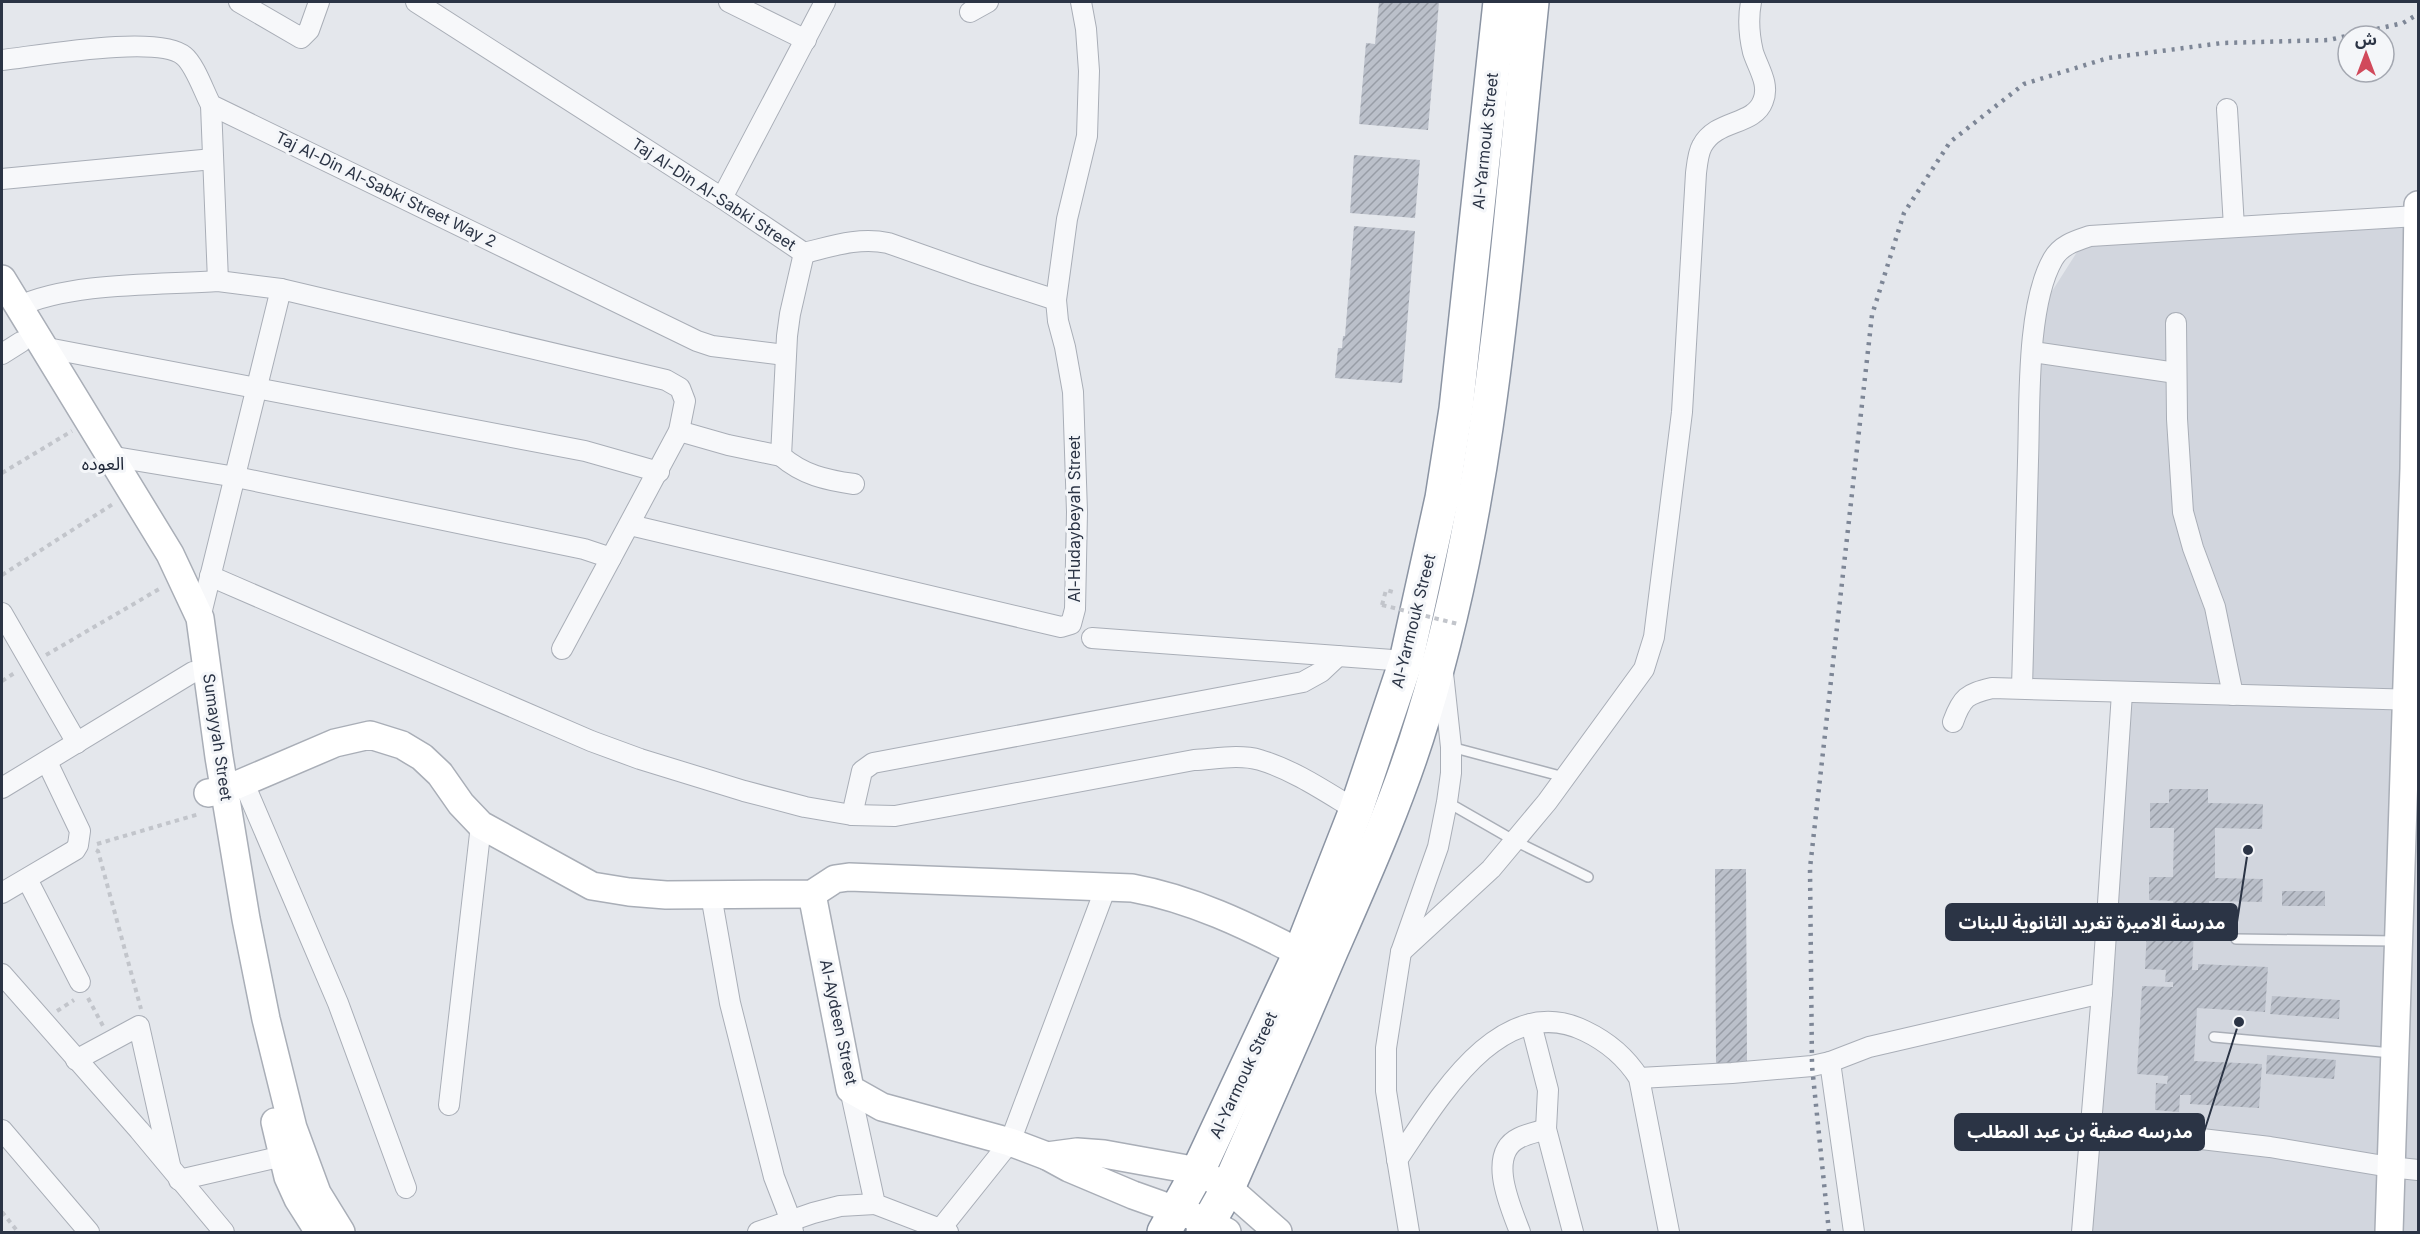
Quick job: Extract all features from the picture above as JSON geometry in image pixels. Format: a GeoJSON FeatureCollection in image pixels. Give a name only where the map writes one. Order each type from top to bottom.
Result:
{"type":"FeatureCollection","features":[{"type":"Feature","properties":{"kind":"highway","name":"Al-Yarmouk Street"},"geometry":{"type":"LineString","coordinates":[[1167,1216],[1300,953],[1356,810],[1406,661],[1442,498],[1455,409],[1500,2]]}},
{"type":"Feature","properties":{"kind":"highway","name":"Al-Yarmouk Street"},"geometry":{"type":"LineString","coordinates":[[1213,1229],[1228,1188],[1389,816],[1423,718],[1441,653],[1471,515],[1489,409],[1532,2]]}},
{"type":"Feature","properties":{"kind":"highway"},"geometry":{"type":"LineString","coordinates":[[1392,704],[1423,718]]}},
{"type":"Feature","properties":{"kind":"street"},"geometry":{"type":"LineString","coordinates":[[239,2],[301,38],[309,30],[319,2]]}},
{"type":"Feature","properties":{"kind":"street","name":"Taj Al-Din Al-Sabki Street"},"geometry":{"type":"LineString","coordinates":[[416,2],[804,253],[790,314],[781,456]]}},
{"type":"Feature","properties":{"kind":"street"},"geometry":{"type":"LineString","coordinates":[[729,2],[806,40]]}},
{"type":"Feature","properties":{"kind":"street"},"geometry":{"type":"LineString","coordinates":[[722,198],[825,2]]}},
{"type":"Feature","properties":{"kind":"street"},"geometry":{"type":"LineString","coordinates":[[970,12],[988,2]]}},
{"type":"Feature","properties":{"kind":"street","name":"Al-Hudaybeyah Street"},"geometry":{"type":"LineString","coordinates":[[630,525],[1061,627],[1071,624],[1075,609],[1077,512],[1073,392],[1058,321],[1056,300],[1067,219],[1088,136],[1089,71],[1086,28],[1081,2]]}},
{"type":"Feature","properties":{"kind":"street"},"geometry":{"type":"LineString","coordinates":[[1401,952],[1471,890],[1515,841],[1644,669],[1654,637],[1682,412],[1696,173],[1701,146],[1713,133],[1728,123],[1748,118],[1760,107],[1764,98],[1765,81],[1753,51],[1748,18],[1751,2]]}},
{"type":"Feature","properties":{"kind":"street"},"geometry":{"type":"LineString","coordinates":[[2,60],[147,46],[175,51],[189,62],[211,105],[218,281]]}},
{"type":"Feature","properties":{"kind":"street","name":"Taj Al-Din Al-Sabki Street Way 2"},"geometry":{"type":"LineString","coordinates":[[211,105],[697,341],[712,346],[786,355]]}},
{"type":"Feature","properties":{"kind":"street"},"geometry":{"type":"LineString","coordinates":[[2227,109],[2234,226]]}},
{"type":"Feature","properties":{"kind":"street"},"geometry":{"type":"LineString","coordinates":[[2,179],[213,159]]}},
{"type":"Feature","properties":{"kind":"street"},"geometry":{"type":"LineString","coordinates":[[2022,688],[2033,352],[2036,317],[2043,282],[2055,256],[2066,244],[2090,236],[2418,210],[2412,700],[2398,941],[2389,1233]]}},
{"type":"Feature","properties":{"kind":"street"},"geometry":{"type":"LineString","coordinates":[[804,253],[859,240],[881,242],[1056,300]]}},
{"type":"Feature","properties":{"kind":"street","name":"Sumayyah Street"},"geometry":{"type":"LineString","coordinates":[[2,279],[22,348],[149,545],[170,583],[183,618],[193,672],[222,794],[266,1020],[293,1128],[316,1193],[341,1233]]}},
{"type":"Feature","properties":{"kind":"street"},"geometry":{"type":"LineString","coordinates":[[10,308],[33,299],[62,292],[218,281],[280,289],[676,384],[683,393],[684,412],[679,430],[562,649]]}},
{"type":"Feature","properties":{"kind":"street"},"geometry":{"type":"LineString","coordinates":[[200,618],[280,289]]}},
{"type":"Feature","properties":{"kind":"street"},"geometry":{"type":"LineString","coordinates":[[2176,323],[2177,418],[2183,512],[2193,548],[2215,607],[2233,695]]}},
{"type":"Feature","properties":{"kind":"street"},"geometry":{"type":"LineString","coordinates":[[22,348],[258,387],[585,451],[658,472]]}},
{"type":"Feature","properties":{"kind":"street","name":"Sumayyah Street"},"geometry":{"type":"LineString","coordinates":[[22,348],[109,456],[170,554],[200,618],[248,1006],[288,1177],[298,1199],[320,1233]]}},
{"type":"Feature","properties":{"kind":"street"},"geometry":{"type":"LineString","coordinates":[[2033,352],[2176,373]]}},
{"type":"Feature","properties":{"kind":"street"},"geometry":{"type":"LineString","coordinates":[[679,430],[729,445],[781,456],[804,472],[854,484]]}},
{"type":"Feature","properties":{"kind":"street"},"geometry":{"type":"LineString","coordinates":[[109,456],[236,477],[584,549],[611,558]]}},
{"type":"Feature","properties":{"kind":"street"},"geometry":{"type":"LineString","coordinates":[[210,576],[591,741],[744,791],[805,807],[852,815],[895,816],[1194,760],[1230,758],[1259,760],[1311,784],[1356,810]]}},
{"type":"Feature","properties":{"kind":"street"},"geometry":{"type":"LineString","coordinates":[[2,613],[77,743]]}},
{"type":"Feature","properties":{"kind":"street"},"geometry":{"type":"LineString","coordinates":[[1092,638],[1406,661]]}},
{"type":"Feature","properties":{"kind":"street"},"geometry":{"type":"LineString","coordinates":[[1408,1233],[1386,1091],[1386,1048],[1401,952],[1438,847],[1448,802],[1451,747],[1441,653]]}},
{"type":"Feature","properties":{"kind":"street"},"geometry":{"type":"LineString","coordinates":[[852,815],[862,771],[873,764],[1303,682],[1321,672],[1338,656]]}},
{"type":"Feature","properties":{"kind":"street"},"geometry":{"type":"LineString","coordinates":[[2,788],[193,672]]}},
{"type":"Feature","properties":{"kind":"street"},"geometry":{"type":"LineString","coordinates":[[1953,723],[1958,706],[1969,694],[1992,688],[2412,700]]}},
{"type":"Feature","properties":{"kind":"street"},"geometry":{"type":"LineString","coordinates":[[2082,1233],[2102,993],[2122,693]]}},
{"type":"Feature","properties":{"kind":"street"},"geometry":{"type":"LineString","coordinates":[[406,1188],[338,1003],[222,794],[335,743],[370,735],[402,745],[422,757],[440,774],[461,804],[481,825],[592,886],[638,893],[812,894],[835,879],[849,877],[1106,887],[1160,893],[1187,901],[1253,929],[1300,953]]}},
{"type":"Feature","properties":{"kind":"street"},"geometry":{"type":"LineString","coordinates":[[2,893],[75,850],[78,845],[80,836],[47,762]]}},
{"type":"Feature","properties":{"kind":"street"},"geometry":{"type":"LineString","coordinates":[[449,1105],[481,825]]}},
{"type":"Feature","properties":{"kind":"street"},"geometry":{"type":"LineString","coordinates":[[27,879],[82,987]]}},
{"type":"Feature","properties":{"kind":"street"},"geometry":{"type":"LineString","coordinates":[[758,1233],[792,1227],[840,1206],[875,1204],[942,1231],[1010,1142],[1106,887]]}},
{"type":"Feature","properties":{"kind":"street","name":"Al-Aydeen Street"},"geometry":{"type":"LineString","coordinates":[[812,894],[850,1089],[882,1107],[1010,1142],[1047,1156],[1167,1216],[1213,1229]]}},
{"type":"Feature","properties":{"kind":"street"},"geometry":{"type":"LineString","coordinates":[[711,895],[733,1014],[774,1177],[792,1227]]}},
{"type":"Feature","properties":{"kind":"street"},"geometry":{"type":"LineString","coordinates":[[2,974],[139,1130],[224,1233]]}},
{"type":"Feature","properties":{"kind":"street"},"geometry":{"type":"LineString","coordinates":[[1640,1077],[1812,1066],[1830,1062],[1869,1047],[2102,993]]}},
{"type":"Feature","properties":{"kind":"street"},"geometry":{"type":"LineString","coordinates":[[1397,1160],[1459,1072],[1485,1048],[1506,1033],[1531,1024],[1553,1020],[1578,1027],[1606,1041],[1628,1061],[1640,1077],[1669,1233]]}},
{"type":"Feature","properties":{"kind":"street"},"geometry":{"type":"LineString","coordinates":[[1531,1024],[1548,1090],[1546,1129],[1573,1233]]}},
{"type":"Feature","properties":{"kind":"street"},"geometry":{"type":"LineString","coordinates":[[76,1060],[139,1026],[175,1175]]}},
{"type":"Feature","properties":{"kind":"street"},"geometry":{"type":"LineString","coordinates":[[1830,1062],[1854,1233]]}},
{"type":"Feature","properties":{"kind":"street"},"geometry":{"type":"LineString","coordinates":[[850,1089],[875,1204]]}},
{"type":"Feature","properties":{"kind":"street"},"geometry":{"type":"LineString","coordinates":[[2090,1126],[2270,1147],[2418,1170]]}},
{"type":"Feature","properties":{"kind":"street"},"geometry":{"type":"LineString","coordinates":[[1520,1233],[1506,1195],[1502,1161],[1510,1145],[1518,1138],[1546,1129]]}},
{"type":"Feature","properties":{"kind":"street"},"geometry":{"type":"LineString","coordinates":[[2,1130],[89,1233]]}},
{"type":"Feature","properties":{"kind":"street","name":"Al-Aydeen Street"},"geometry":{"type":"LineString","coordinates":[[1047,1156],[1077,1152],[1104,1154],[1189,1169],[1228,1188],[1278,1233]]}},
{"type":"Feature","properties":{"kind":"street"},"geometry":{"type":"LineString","coordinates":[[175,1175],[283,1156]]}},
{"type":"Feature","properties":{"kind":"lane"},"geometry":{"type":"LineString","coordinates":[[1451,747],[1564,777]]}},
{"type":"Feature","properties":{"kind":"lane"},"geometry":{"type":"LineString","coordinates":[[1448,802],[1515,841],[1588,877]]}},
{"type":"Feature","properties":{"kind":"lane"},"geometry":{"type":"LineString","coordinates":[[2236,939],[2398,941]]}},
{"type":"Feature","properties":{"kind":"lane"},"geometry":{"type":"LineString","coordinates":[[2214,1037],[2394,1053]]}},
{"type":"Feature","properties":{"kind":"path"},"geometry":{"type":"LineString","coordinates":[[2,473],[75,429]]}},
{"type":"Feature","properties":{"kind":"path"},"geometry":{"type":"LineString","coordinates":[[2,575],[119,500]]}},
{"type":"Feature","properties":{"kind":"path"},"geometry":{"type":"LineString","coordinates":[[2,681],[170,583]]}},
{"type":"Feature","properties":{"kind":"path"},"geometry":{"type":"LineString","coordinates":[[1386,590],[1382,605],[1458,624]]}},
{"type":"Feature","properties":{"kind":"path"},"geometry":{"type":"LineString","coordinates":[[139,1026],[144,1020],[98,851],[89,846],[222,794]]}},
{"type":"Feature","properties":{"kind":"path"},"geometry":{"type":"LineString","coordinates":[[42,1021],[82,987],[111,1041]]}},
{"type":"Feature","properties":{"kind":"path"},"geometry":{"type":"LineString","coordinates":[[2,1212],[18,1233]]}},
{"type":"Feature","properties":{"kind":"shaded area"},"geometry":{"type":"Polygon","coordinates":[[[2418,219],[2418,1232],[2088,1232],[2131,708],[2027,680],[2042,307],[2084,241],[2418,219]]]}},
{"type":"Feature","properties":{"kind":"building"},"geometry":{"type":"Polygon","coordinates":[[[1379,2],[1439,2],[1428,130],[1359,124],[1366,43],[1375,44],[1379,2]]]}},
{"type":"Feature","properties":{"kind":"building"},"geometry":{"type":"Polygon","coordinates":[[[1354,155],[1420,160],[1415,218],[1350,213],[1354,155]]]}},
{"type":"Feature","properties":{"kind":"building"},"geometry":{"type":"Polygon","coordinates":[[[1354,226],[1415,231],[1402,383],[1335,378],[1338,348],[1342,348],[1343,336],[1345,336],[1354,226]]]}},
{"type":"Feature","properties":{"kind":"building"},"geometry":{"type":"Polygon","coordinates":[[[2169,789],[2208,789],[2208,803],[2263,804],[2262,829],[2215,828],[2215,878],[2263,879],[2262,902],[2209,901],[2209,914],[2173,914],[2173,901],[2149,900],[2149,877],[2173,877],[2174,828],[2150,828],[2150,803],[2169,803],[2169,789]]]}},
{"type":"Feature","properties":{"kind":"building"},"geometry":{"type":"Polygon","coordinates":[[[1715,869],[1746,869],[1747,1066],[1716,1066],[1715,869]]]}},
{"type":"Feature","properties":{"kind":"building"},"geometry":{"type":"Polygon","coordinates":[[[2282,891],[2325,891],[2325,906],[2282,906],[2282,891]]]}},
{"type":"Feature","properties":{"kind":"building"},"geometry":{"type":"Polygon","coordinates":[[[2147,928],[2194,931],[2192,970],[2198,970],[2198,964],[2268,967],[2265,1012],[2197,1008],[2194,1061],[2262,1064],[2259,1108],[2190,1104],[2191,1095],[2180,1095],[2179,1112],[2155,1110],[2156,1083],[2167,1084],[2168,1076],[2137,1074],[2142,986],[2173,987],[2173,982],[2165,982],[2166,970],[2145,969],[2147,928]]]}},
{"type":"Feature","properties":{"kind":"building"},"geometry":{"type":"Polygon","coordinates":[[[2272,996],[2340,1000],[2339,1019],[2270,1014],[2272,996]]]}},
{"type":"Feature","properties":{"kind":"building"},"geometry":{"type":"Polygon","coordinates":[[[2267,1055],[2336,1060],[2334,1079],[2266,1074],[2267,1055]]]}},
{"type":"Feature","properties":{"kind":"railway"},"geometry":{"type":"LineString","coordinates":[[1829,1232],[1812,1066],[1810,868],[1872,315],[1904,213],[1950,142],[2024,84],[2108,58],[2222,43],[2329,40],[2403,23],[2418,14]]}},
{"type":"Feature","properties":{"kind":"place","name":"مدرسة الاميرة تغريد الثانوية للبنات"},"geometry":{"type":"Point","coordinates":[2248,850]}},
{"type":"Feature","properties":{"kind":"place","name":"مدرسه صفية بن عبد المطلب"},"geometry":{"type":"Point","coordinates":[2239,1022]}},
{"type":"Feature","properties":{"kind":"district","name":"العوده"},"geometry":{"type":"Point","coordinates":[103,464]}}]}
